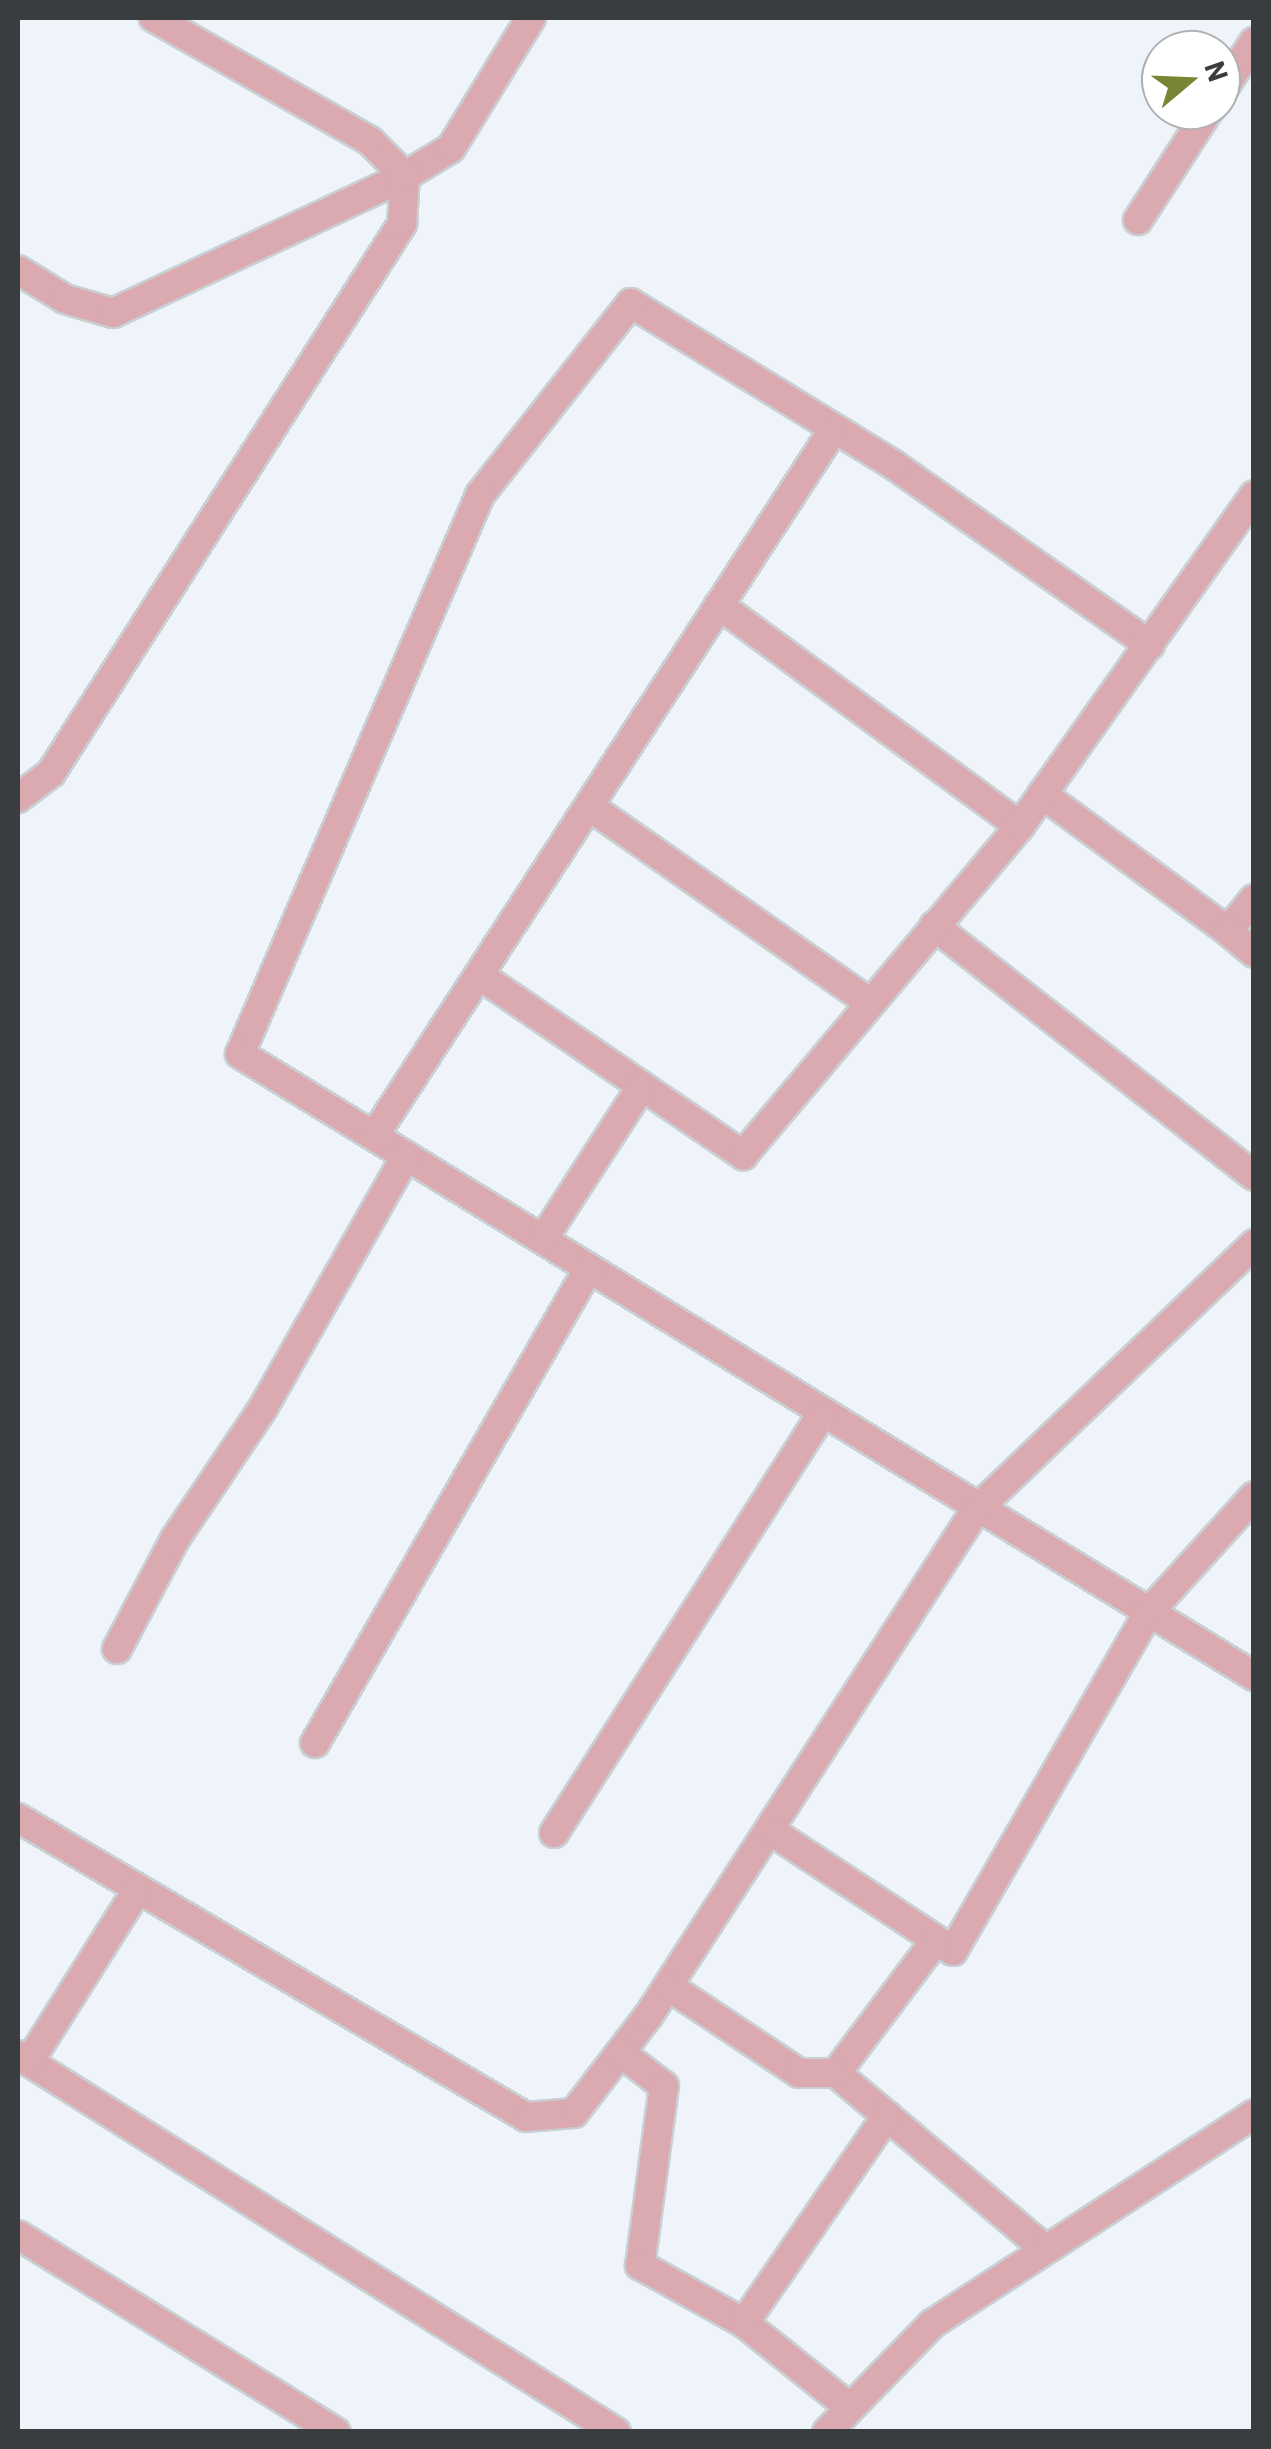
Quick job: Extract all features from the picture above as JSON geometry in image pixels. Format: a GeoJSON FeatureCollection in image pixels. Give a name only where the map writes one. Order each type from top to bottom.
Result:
{"type":"FeatureCollection","features":[{"type":"Feature","properties":{"kind":"street"},"geometry":{"type":"LineString","coordinates":[[18,798],[50,773],[402,224],[405,176],[370,141],[154,18]]}},
{"type":"Feature","properties":{"kind":"street"},"geometry":{"type":"LineString","coordinates":[[18,270],[65,299],[113,314],[405,176],[451,148],[531,18]]}},
{"type":"Feature","properties":{"kind":"street"},"geometry":{"type":"LineString","coordinates":[[1138,220],[1197,130]]}},
{"type":"Feature","properties":{"kind":"street"},"geometry":{"type":"LineString","coordinates":[[1150,645],[834,428],[631,303],[480,495],[240,1054],[821,1415],[1254,1676]]}},
{"type":"Feature","properties":{"kind":"street"},"geometry":{"type":"LineString","coordinates":[[374,1136],[834,428]]}},
{"type":"Feature","properties":{"kind":"street"},"geometry":{"type":"LineString","coordinates":[[479,974],[743,1155],[1020,826],[1254,495]]}},
{"type":"Feature","properties":{"kind":"street"},"geometry":{"type":"LineString","coordinates":[[720,605],[1020,826]]}},
{"type":"Feature","properties":{"kind":"street"},"geometry":{"type":"LineString","coordinates":[[1042,794],[1254,954]]}},
{"type":"Feature","properties":{"kind":"street"},"geometry":{"type":"LineString","coordinates":[[590,806],[869,1002]]}},
{"type":"Feature","properties":{"kind":"street"},"geometry":{"type":"LineString","coordinates":[[1228,932],[1254,899]]}},
{"type":"Feature","properties":{"kind":"street"},"geometry":{"type":"LineString","coordinates":[[934,926],[1254,1176]]}},
{"type":"Feature","properties":{"kind":"street"},"geometry":{"type":"LineString","coordinates":[[543,1239],[642,1086]]}},
{"type":"Feature","properties":{"kind":"street"},"geometry":{"type":"LineString","coordinates":[[117,1649],[175,1538],[263,1408],[406,1156]]}},
{"type":"Feature","properties":{"kind":"street"},"geometry":{"type":"LineString","coordinates":[[18,1818],[526,2117],[574,2113],[668,1986],[771,1832],[976,1510],[1254,1244]]}},
{"type":"Feature","properties":{"kind":"street"},"geometry":{"type":"LineString","coordinates":[[315,1743],[589,1268]]}},
{"type":"Feature","properties":{"kind":"street"},"geometry":{"type":"LineString","coordinates":[[554,1833],[821,1415]]}},
{"type":"Feature","properties":{"kind":"street"},"geometry":{"type":"LineString","coordinates":[[771,1832],[954,1952],[1148,1612],[1254,1496]]}},
{"type":"Feature","properties":{"kind":"street"},"geometry":{"type":"LineString","coordinates":[[138,1890],[23,2059],[616,2432]]}},
{"type":"Feature","properties":{"kind":"street"},"geometry":{"type":"LineString","coordinates":[[836,2073],[936,1940]]}},
{"type":"Feature","properties":{"kind":"street"},"geometry":{"type":"LineString","coordinates":[[668,1986],[798,2073],[836,2073],[1045,2249]]}},
{"type":"Feature","properties":{"kind":"street"},"geometry":{"type":"LineString","coordinates":[[620,2053],[664,2086],[640,2265],[744,2323],[848,2406]]}},
{"type":"Feature","properties":{"kind":"street"},"geometry":{"type":"LineString","coordinates":[[827,2432],[848,2406],[932,2324],[1254,2114]]}},
{"type":"Feature","properties":{"kind":"street"},"geometry":{"type":"LineString","coordinates":[[744,2323],[888,2116]]}},
{"type":"Feature","properties":{"kind":"street"},"geometry":{"type":"LineString","coordinates":[[18,2235],[336,2432]]}}]}
